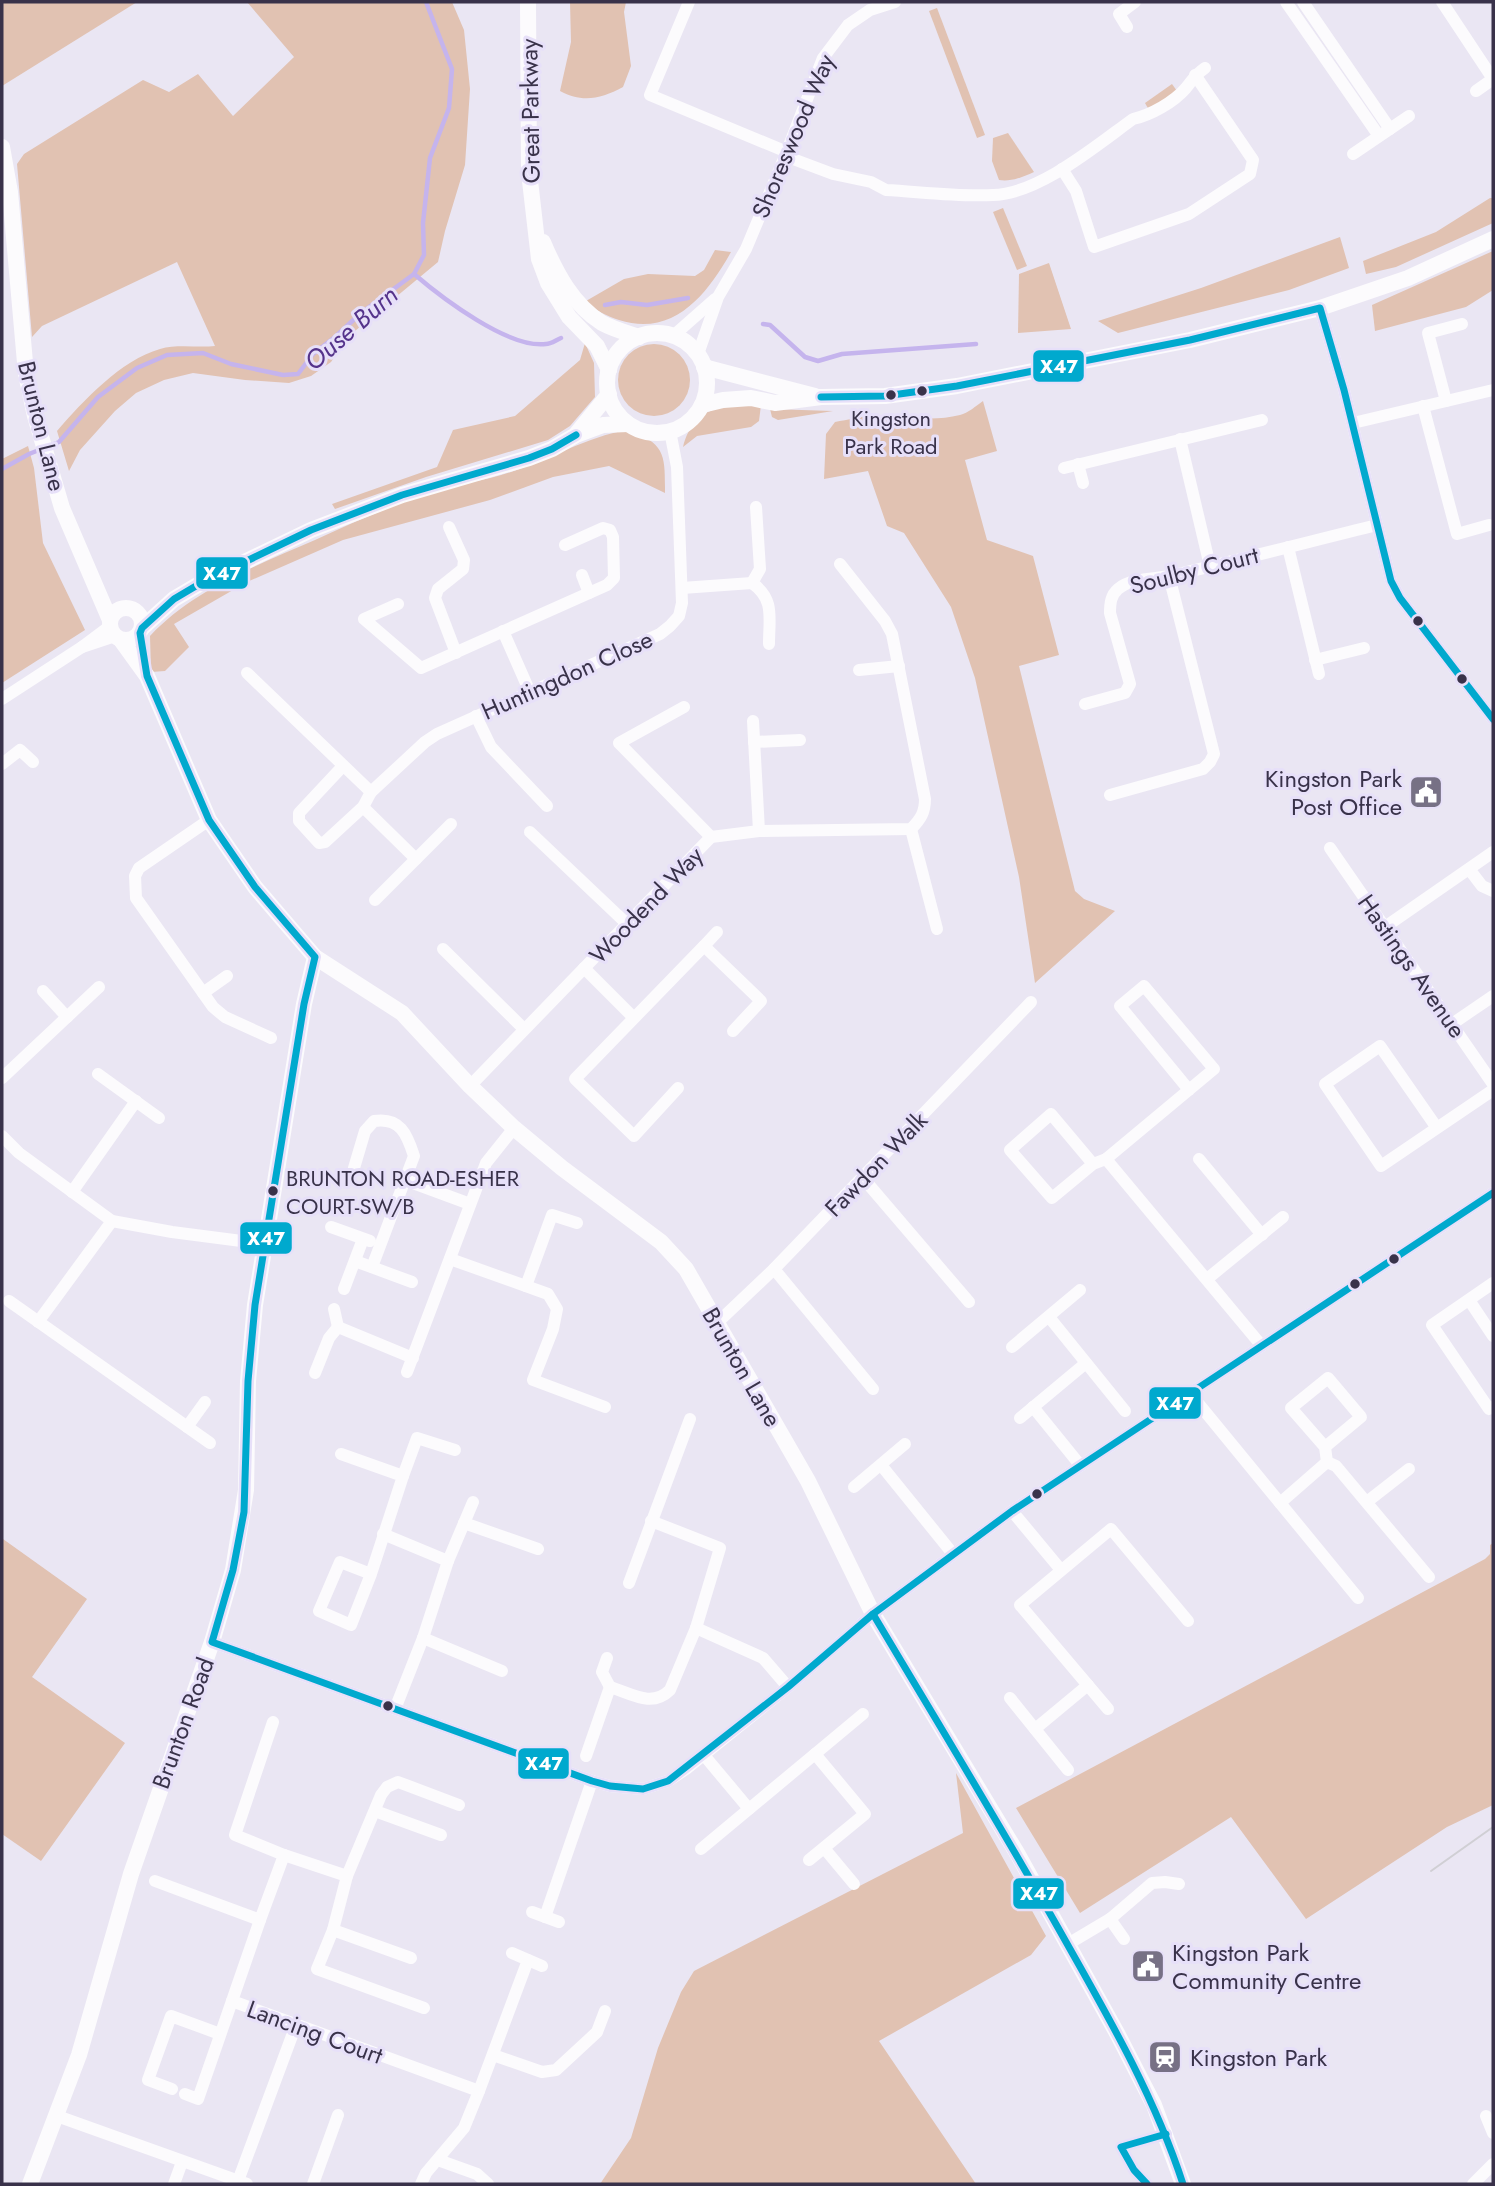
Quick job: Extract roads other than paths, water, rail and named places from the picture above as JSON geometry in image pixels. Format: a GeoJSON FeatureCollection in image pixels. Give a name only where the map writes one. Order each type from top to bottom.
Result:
{"type":"FeatureCollection","features":[{"type":"Feature","properties":{"kind":"street","name":"Great Parkway"},"geometry":{"type":"LineString","coordinates":[[528,2],[528,129],[539,259],[548,283],[569,317],[597,346],[609,370]]}},
{"type":"Feature","properties":{"kind":"street"},"geometry":{"type":"LineString","coordinates":[[689,2],[650,95],[833,174],[871,182],[886,190],[994,195],[1020,189],[1062,169],[1133,119],[1147,116],[1184,90],[1200,71],[1252,160],[1250,174],[1189,214],[1094,247],[1076,191],[1062,169]]}},
{"type":"Feature","properties":{"kind":"street","name":"Shoreswood Way"},"geometry":{"type":"LineString","coordinates":[[701,360],[718,296],[746,249],[823,58],[848,25],[870,10],[895,2]]}},
{"type":"Feature","properties":{"kind":"street"},"geometry":{"type":"LineString","coordinates":[[1127,27],[1119,14],[1135,2]]}},
{"type":"Feature","properties":{"kind":"street"},"geometry":{"type":"LineString","coordinates":[[1286,2],[1384,132]]}},
{"type":"Feature","properties":{"kind":"street"},"geometry":{"type":"LineString","coordinates":[[1303,2],[1384,132]]}},
{"type":"Feature","properties":{"kind":"street"},"geometry":{"type":"LineString","coordinates":[[1442,2],[1493,79],[1476,91]]}},
{"type":"Feature","properties":{"kind":"street"},"geometry":{"type":"LineString","coordinates":[[1353,154],[1409,116]]}},
{"type":"Feature","properties":{"kind":"street","name":"Brunton Lane"},"geometry":{"type":"LineString","coordinates":[[2,147],[10,192],[26,374],[38,428],[62,508],[92,574],[147,676],[209,820],[255,887],[315,957],[402,1013],[470,1086],[514,1128],[562,1168],[661,1242],[685,1269],[808,1480],[873,1614],[1017,1853],[1118,2035],[1154,2105],[1183,2184]]}},
{"type":"Feature","properties":{"kind":"street","name":"Great Parkway"},"geometry":{"type":"LineString","coordinates":[[534,221],[561,279],[576,300],[603,324],[639,337]]}},
{"type":"Feature","properties":{"kind":"street"},"geometry":{"type":"LineString","coordinates":[[702,405],[751,398],[775,403],[821,397],[886,396],[957,386],[1190,340],[1320,308],[1408,278],[1493,239]]}},
{"type":"Feature","properties":{"kind":"street","name":"Shoreswood Way"},"geometry":{"type":"LineString","coordinates":[[673,336],[718,296]]}},
{"type":"Feature","properties":{"kind":"street"},"geometry":{"type":"LineString","coordinates":[[1320,308],[1353,423],[1391,581],[1400,598],[1493,719]]}},
{"type":"Feature","properties":{"kind":"street"},"geometry":{"type":"LineString","coordinates":[[1446,401],[1428,333],[1462,324]]}},
{"type":"Feature","properties":{"kind":"street"},"geometry":{"type":"LineString","coordinates":[[2,699],[118,623],[174,599],[201,583],[311,530],[402,495],[529,458],[603,425],[628,424],[650,433],[670,431],[690,420],[702,405],[707,383],[701,360],[682,340],[653,334],[639,337],[618,352],[609,370],[609,394],[615,410],[628,424]]}},
{"type":"Feature","properties":{"kind":"street"},"geometry":{"type":"LineString","coordinates":[[701,360],[821,397]]}},
{"type":"Feature","properties":{"kind":"street"},"geometry":{"type":"LineString","coordinates":[[1353,423],[1493,390]]}},
{"type":"Feature","properties":{"kind":"street"},"geometry":{"type":"LineString","coordinates":[[576,435],[609,394]]}},
{"type":"Feature","properties":{"kind":"street"},"geometry":{"type":"LineString","coordinates":[[1423,406],[1457,534],[1489,525]]}},
{"type":"Feature","properties":{"kind":"street"},"geometry":{"type":"LineString","coordinates":[[1064,468],[1262,420]]}},
{"type":"Feature","properties":{"kind":"street","name":"Huntingdon Close"},"geometry":{"type":"LineString","coordinates":[[343,766],[299,813],[299,821],[319,842],[325,842],[363,807],[371,792],[437,733],[660,634],[670,626],[679,616],[682,588],[677,467],[670,431]]}},
{"type":"Feature","properties":{"kind":"street"},"geometry":{"type":"LineString","coordinates":[[1180,439],[1210,566]]}},
{"type":"Feature","properties":{"kind":"street"},"geometry":{"type":"LineString","coordinates":[[1078,464],[1083,484]]}},
{"type":"Feature","properties":{"kind":"street"},"geometry":{"type":"LineString","coordinates":[[752,583],[760,569],[756,507]]}},
{"type":"Feature","properties":{"kind":"street","name":"Soulby Court"},"geometry":{"type":"LineString","coordinates":[[1084,705],[1125,693],[1130,684],[1110,613],[1113,595],[1127,584],[1377,525]]}},
{"type":"Feature","properties":{"kind":"street"},"geometry":{"type":"LineString","coordinates":[[449,527],[464,560],[463,569],[438,589],[435,598],[456,653]]}},
{"type":"Feature","properties":{"kind":"street"},"geometry":{"type":"LineString","coordinates":[[398,604],[364,619],[421,668],[607,585],[614,578],[613,537],[610,530],[603,528],[565,545]]}},
{"type":"Feature","properties":{"kind":"street"},"geometry":{"type":"LineString","coordinates":[[1288,547],[1319,674]]}},
{"type":"Feature","properties":{"kind":"street"},"geometry":{"type":"LineString","coordinates":[[840,564],[885,621],[892,634],[925,799],[925,810],[911,829],[937,929]]}},
{"type":"Feature","properties":{"kind":"street"},"geometry":{"type":"LineString","coordinates":[[582,575],[589,593]]}},
{"type":"Feature","properties":{"kind":"street"},"geometry":{"type":"LineString","coordinates":[[1110,795],[1203,769],[1214,754],[1169,576]]}},
{"type":"Feature","properties":{"kind":"street"},"geometry":{"type":"LineString","coordinates":[[682,588],[752,583],[763,590],[768,599],[769,644]]}},
{"type":"Feature","properties":{"kind":"street"},"geometry":{"type":"LineString","coordinates":[[118,623],[131,639],[174,599]]}},
{"type":"Feature","properties":{"kind":"street","name":"Brunton Lane"},"geometry":{"type":"LineString","coordinates":[[118,623],[140,617],[147,676]]}},
{"type":"Feature","properties":{"kind":"street"},"geometry":{"type":"LineString","coordinates":[[503,631],[529,690]]}},
{"type":"Feature","properties":{"kind":"street"},"geometry":{"type":"LineString","coordinates":[[1315,660],[1364,648]]}},
{"type":"Feature","properties":{"kind":"street"},"geometry":{"type":"LineString","coordinates":[[859,670],[899,666]]}},
{"type":"Feature","properties":{"kind":"street"},"geometry":{"type":"LineString","coordinates":[[247,673],[371,792]]}},
{"type":"Feature","properties":{"kind":"street"},"geometry":{"type":"LineString","coordinates":[[684,707],[619,743],[712,837]]}},
{"type":"Feature","properties":{"kind":"street"},"geometry":{"type":"LineString","coordinates":[[476,716],[491,747],[547,806]]}},
{"type":"Feature","properties":{"kind":"street"},"geometry":{"type":"LineString","coordinates":[[753,721],[759,831]]}},
{"type":"Feature","properties":{"kind":"street"},"geometry":{"type":"LineString","coordinates":[[754,742],[800,740]]}},
{"type":"Feature","properties":{"kind":"street"},"geometry":{"type":"LineString","coordinates":[[2,764],[20,750],[33,762]]}},
{"type":"Feature","properties":{"kind":"street"},"geometry":{"type":"LineString","coordinates":[[363,807],[416,859]]}},
{"type":"Feature","properties":{"kind":"street"},"geometry":{"type":"LineString","coordinates":[[209,820],[139,867],[134,885],[136,898],[203,993],[225,1017],[271,1038]]}},
{"type":"Feature","properties":{"kind":"street"},"geometry":{"type":"LineString","coordinates":[[375,900],[451,824]]}},
{"type":"Feature","properties":{"kind":"street","name":"Woodend Way"},"geometry":{"type":"LineString","coordinates":[[470,1086],[712,837],[759,831],[911,829]]}},
{"type":"Feature","properties":{"kind":"street"},"geometry":{"type":"LineString","coordinates":[[530,832],[626,923]]}},
{"type":"Feature","properties":{"kind":"street","name":"Hastings Avenue"},"geometry":{"type":"LineString","coordinates":[[1330,848],[1493,1084]]}},
{"type":"Feature","properties":{"kind":"street"},"geometry":{"type":"LineString","coordinates":[[1385,927],[1493,852]]}},
{"type":"Feature","properties":{"kind":"street"},"geometry":{"type":"LineString","coordinates":[[1469,869],[1482,886],[1493,891]]}},
{"type":"Feature","properties":{"kind":"street"},"geometry":{"type":"LineString","coordinates":[[678,1088],[634,1136],[575,1079],[717,932]]}},
{"type":"Feature","properties":{"kind":"street"},"geometry":{"type":"LineString","coordinates":[[704,946],[761,1001],[733,1031]]}},
{"type":"Feature","properties":{"kind":"street"},"geometry":{"type":"LineString","coordinates":[[443,949],[524,1029]]}},
{"type":"Feature","properties":{"kind":"street","name":"Brunton Road"},"geometry":{"type":"LineString","coordinates":[[30,2184],[57,2116],[97,1997],[139,1850],[212,1642],[233,1570],[244,1512],[250,1345],[304,1004],[315,957]]}},
{"type":"Feature","properties":{"kind":"street"},"geometry":{"type":"LineString","coordinates":[[584,968],[633,1017]]}},
{"type":"Feature","properties":{"kind":"street"},"geometry":{"type":"LineString","coordinates":[[203,993],[227,976]]}},
{"type":"Feature","properties":{"kind":"street"},"geometry":{"type":"LineString","coordinates":[[1189,1090],[1120,1006],[1144,986],[1214,1069],[1189,1090],[1100,1161],[1052,1198],[1010,1150],[1051,1114],[1100,1161],[1207,1279],[1261,1345]]}},
{"type":"Feature","properties":{"kind":"street"},"geometry":{"type":"LineString","coordinates":[[2,1078],[99,987]]}},
{"type":"Feature","properties":{"kind":"street"},"geometry":{"type":"LineString","coordinates":[[43,991],[67,1017]]}},
{"type":"Feature","properties":{"kind":"street"},"geometry":{"type":"LineString","coordinates":[[1452,1024],[1493,996]]}},
{"type":"Feature","properties":{"kind":"street","name":"Fawdon Walk"},"geometry":{"type":"LineString","coordinates":[[718,1323],[863,1178],[1031,1002]]}},
{"type":"Feature","properties":{"kind":"street"},"geometry":{"type":"LineString","coordinates":[[1437,1128],[1380,1046],[1325,1084],[1381,1166],[1437,1128],[1493,1090]]}},
{"type":"Feature","properties":{"kind":"street"},"geometry":{"type":"LineString","coordinates":[[98,1074],[159,1118]]}},
{"type":"Feature","properties":{"kind":"street"},"geometry":{"type":"LineString","coordinates":[[72,1192],[136,1101]]}},
{"type":"Feature","properties":{"kind":"street"},"geometry":{"type":"LineString","coordinates":[[354,1168],[365,1131],[374,1121],[387,1119],[401,1127],[414,1156],[372,1267]]}},
{"type":"Feature","properties":{"kind":"street"},"geometry":{"type":"LineString","coordinates":[[407,1372],[486,1163],[514,1128]]}},
{"type":"Feature","properties":{"kind":"street"},"geometry":{"type":"LineString","coordinates":[[2,1136],[19,1153],[112,1221],[265,1244]]}},
{"type":"Feature","properties":{"kind":"street"},"geometry":{"type":"LineString","coordinates":[[1199,1160],[1262,1235]]}},
{"type":"Feature","properties":{"kind":"street"},"geometry":{"type":"LineString","coordinates":[[863,1178],[969,1302]]}},
{"type":"Feature","properties":{"kind":"street"},"geometry":{"type":"LineString","coordinates":[[405,1180],[471,1204]]}},
{"type":"Feature","properties":{"kind":"street"},"geometry":{"type":"LineString","coordinates":[[212,1642],[592,1781],[610,1786],[643,1789],[668,1781],[788,1687],[873,1614],[1012,1511],[1261,1345],[1491,1199]]}},
{"type":"Feature","properties":{"kind":"street"},"geometry":{"type":"LineString","coordinates":[[526,1286],[551,1215],[577,1223]]}},
{"type":"Feature","properties":{"kind":"street"},"geometry":{"type":"LineString","coordinates":[[1207,1279],[1283,1217]]}},
{"type":"Feature","properties":{"kind":"street"},"geometry":{"type":"LineString","coordinates":[[38,1322],[112,1221]]}},
{"type":"Feature","properties":{"kind":"street"},"geometry":{"type":"LineString","coordinates":[[331,1227],[380,1245]]}},
{"type":"Feature","properties":{"kind":"street"},"geometry":{"type":"LineString","coordinates":[[344,1289],[363,1239]]}},
{"type":"Feature","properties":{"kind":"street"},"geometry":{"type":"LineString","coordinates":[[450,1259],[548,1294],[557,1309],[554,1329],[533,1381],[606,1407]]}},
{"type":"Feature","properties":{"kind":"street"},"geometry":{"type":"LineString","coordinates":[[355,1261],[412,1282]]}},
{"type":"Feature","properties":{"kind":"street"},"geometry":{"type":"LineString","coordinates":[[774,1269],[873,1389]]}},
{"type":"Feature","properties":{"kind":"street"},"geometry":{"type":"LineString","coordinates":[[1493,1283],[1432,1325],[1489,1409],[1493,1407]]}},
{"type":"Feature","properties":{"kind":"street"},"geometry":{"type":"LineString","coordinates":[[1012,1347],[1080,1290]]}},
{"type":"Feature","properties":{"kind":"street"},"geometry":{"type":"LineString","coordinates":[[1469,1300],[1493,1336]]}},
{"type":"Feature","properties":{"kind":"street"},"geometry":{"type":"LineString","coordinates":[[9,1301],[210,1443]]}},
{"type":"Feature","properties":{"kind":"street"},"geometry":{"type":"LineString","coordinates":[[334,1309],[338,1327]]}},
{"type":"Feature","properties":{"kind":"street"},"geometry":{"type":"LineString","coordinates":[[1049,1317],[1125,1411]]}},
{"type":"Feature","properties":{"kind":"street"},"geometry":{"type":"LineString","coordinates":[[338,1327],[413,1358]]}},
{"type":"Feature","properties":{"kind":"street"},"geometry":{"type":"LineString","coordinates":[[315,1373],[329,1338],[338,1327]]}},
{"type":"Feature","properties":{"kind":"street"},"geometry":{"type":"LineString","coordinates":[[1020,1418],[1086,1363]]}},
{"type":"Feature","properties":{"kind":"street"},"geometry":{"type":"LineString","coordinates":[[1325,1447],[1361,1417],[1328,1378],[1291,1408],[1325,1447],[1327,1462]]}},
{"type":"Feature","properties":{"kind":"street"},"geometry":{"type":"LineString","coordinates":[[1189,1392],[1358,1598]]}},
{"type":"Feature","properties":{"kind":"street"},"geometry":{"type":"LineString","coordinates":[[187,1427],[205,1402]]}},
{"type":"Feature","properties":{"kind":"street"},"geometry":{"type":"LineString","coordinates":[[1033,1407],[1080,1465]]}},
{"type":"Feature","properties":{"kind":"street"},"geometry":{"type":"LineString","coordinates":[[629,1583],[690,1419]]}},
{"type":"Feature","properties":{"kind":"street"},"geometry":{"type":"LineString","coordinates":[[371,1574],[340,1562],[319,1611],[351,1625],[371,1574],[417,1438],[455,1450]]}},
{"type":"Feature","properties":{"kind":"street"},"geometry":{"type":"LineString","coordinates":[[854,1488],[905,1444]]}},
{"type":"Feature","properties":{"kind":"street"},"geometry":{"type":"LineString","coordinates":[[341,1454],[403,1476]]}},
{"type":"Feature","properties":{"kind":"street"},"geometry":{"type":"LineString","coordinates":[[1280,1503],[1327,1462]]}},
{"type":"Feature","properties":{"kind":"street"},"geometry":{"type":"LineString","coordinates":[[1327,1462],[1336,1466],[1368,1501],[1429,1577]]}},
{"type":"Feature","properties":{"kind":"street"},"geometry":{"type":"LineString","coordinates":[[881,1465],[953,1554]]}},
{"type":"Feature","properties":{"kind":"street"},"geometry":{"type":"LineString","coordinates":[[1368,1501],[1409,1469]]}},
{"type":"Feature","properties":{"kind":"street"},"geometry":{"type":"LineString","coordinates":[[395,1709],[472,1502]]}},
{"type":"Feature","properties":{"kind":"street"},"geometry":{"type":"LineString","coordinates":[[1012,1511],[1060,1570]]}},
{"type":"Feature","properties":{"kind":"street"},"geometry":{"type":"LineString","coordinates":[[607,1658],[602,1672],[610,1687],[653,1701],[670,1690],[695,1628],[720,1548],[651,1521]]}},
{"type":"Feature","properties":{"kind":"street"},"geometry":{"type":"LineString","coordinates":[[464,1522],[538,1549]]}},
{"type":"Feature","properties":{"kind":"street"},"geometry":{"type":"LineString","coordinates":[[1108,1709],[1020,1605],[1111,1529],[1188,1622]]}},
{"type":"Feature","properties":{"kind":"street"},"geometry":{"type":"LineString","coordinates":[[383,1534],[448,1561]]}},
{"type":"Feature","properties":{"kind":"street"},"geometry":{"type":"LineString","coordinates":[[695,1628],[763,1658],[788,1687]]}},
{"type":"Feature","properties":{"kind":"street"},"geometry":{"type":"LineString","coordinates":[[423,1638],[502,1671]]}},
{"type":"Feature","properties":{"kind":"street"},"geometry":{"type":"LineString","coordinates":[[1035,1729],[1088,1685]]}},
{"type":"Feature","properties":{"kind":"street"},"geometry":{"type":"LineString","coordinates":[[586,1756],[610,1687]]}},
{"type":"Feature","properties":{"kind":"street"},"geometry":{"type":"LineString","coordinates":[[1010,1698],[1068,1770]]}},
{"type":"Feature","properties":{"kind":"street"},"geometry":{"type":"LineString","coordinates":[[701,1849],[863,1714]]}},
{"type":"Feature","properties":{"kind":"street"},"geometry":{"type":"LineString","coordinates":[[273,1722],[235,1835],[347,1876]]}},
{"type":"Feature","properties":{"kind":"street"},"geometry":{"type":"LineString","coordinates":[[703,1754],[748,1809]]}},
{"type":"Feature","properties":{"kind":"street"},"geometry":{"type":"LineString","coordinates":[[809,1860],[865,1814],[815,1754]]}},
{"type":"Feature","properties":{"kind":"street"},"geometry":{"type":"LineString","coordinates":[[545,1916],[592,1781]]}},
{"type":"Feature","properties":{"kind":"street"},"geometry":{"type":"LineString","coordinates":[[424,2008],[317,1969],[333,1930],[347,1876],[381,1795],[387,1787],[398,1783],[459,1805]]}},
{"type":"Feature","properties":{"kind":"street"},"geometry":{"type":"LineString","coordinates":[[375,1811],[441,1835]]}},
{"type":"Feature","properties":{"kind":"street"},"geometry":{"type":"LineString","coordinates":[[824,1848],[854,1884]]}},
{"type":"Feature","properties":{"kind":"street","name":"Lancing Court"},"geometry":{"type":"LineString","coordinates":[[284,1855],[232,2001],[480,2091]]}},
{"type":"Feature","properties":{"kind":"street"},"geometry":{"type":"LineString","coordinates":[[155,1881],[260,1920]]}},
{"type":"Feature","properties":{"kind":"street"},"geometry":{"type":"LineString","coordinates":[[1068,1944],[1110,1919],[1152,1884],[1179,1884]]}},
{"type":"Feature","properties":{"kind":"street"},"geometry":{"type":"LineString","coordinates":[[531,1912],[559,1922]]}},
{"type":"Feature","properties":{"kind":"street"},"geometry":{"type":"LineString","coordinates":[[1110,1919],[1124,1940]]}},
{"type":"Feature","properties":{"kind":"street"},"geometry":{"type":"LineString","coordinates":[[333,1930],[411,1958]]}},
{"type":"Feature","properties":{"kind":"street"},"geometry":{"type":"LineString","coordinates":[[512,1953],[542,1966]]}},
{"type":"Feature","properties":{"kind":"street"},"geometry":{"type":"LineString","coordinates":[[421,2184],[426,2173],[464,2128],[528,1960]]}},
{"type":"Feature","properties":{"kind":"street"},"geometry":{"type":"LineString","coordinates":[[220,2034],[171,2016],[148,2080],[198,2099],[232,2001]]}},
{"type":"Feature","properties":{"kind":"street"},"geometry":{"type":"LineString","coordinates":[[493,2055],[542,2072],[556,2070],[597,2032],[605,2011]]}},
{"type":"Feature","properties":{"kind":"street"},"geometry":{"type":"LineString","coordinates":[[57,2116],[243,2183],[296,2025]]}},
{"type":"Feature","properties":{"kind":"street"},"geometry":{"type":"LineString","coordinates":[[313,2184],[338,2115]]}},
{"type":"Feature","properties":{"kind":"street"},"geometry":{"type":"LineString","coordinates":[[1486,2116],[1493,2133]]}},
{"type":"Feature","properties":{"kind":"street"},"geometry":{"type":"LineString","coordinates":[[438,2160],[477,2174],[488,2184]]}},
{"type":"Feature","properties":{"kind":"street"},"geometry":{"type":"LineString","coordinates":[[174,2184],[182,2162]]}},
{"type":"Feature","properties":{"kind":"street"},"geometry":{"type":"LineString","coordinates":[[1473,2184],[1493,2164]]}},
{"type":"Feature","properties":{"kind":"waterway","name":"Ouse Burn"},"geometry":{"type":"LineString","coordinates":[[2,469],[59,442],[98,397],[137,368],[167,355],[203,353],[231,364],[283,375],[298,374],[313,354],[361,313],[414,274],[424,255],[423,223],[430,158],[449,108],[452,69],[426,2]]}},
{"type":"Feature","properties":{"kind":"waterway"},"geometry":{"type":"LineString","coordinates":[[414,274],[477,320],[514,339],[546,344],[561,338]]}},
{"type":"Feature","properties":{"kind":"waterway"},"geometry":{"type":"LineString","coordinates":[[605,305],[621,302],[647,305],[688,298]]}},
{"type":"Feature","properties":{"kind":"waterway"},"geometry":{"type":"LineString","coordinates":[[763,324],[770,325],[805,357],[818,361],[842,354],[976,344]]}},
{"type":"Feature","properties":{"kind":"tram line"},"geometry":{"type":"LineString","coordinates":[[1431,1871],[1493,1827]]}},
{"type":"Feature","properties":{"kind":"place","name":"Kingston Park Road"},"geometry":{"type":"Point","coordinates":[891,395]}},
{"type":"Feature","properties":{"kind":"place","name":"Kingston Park Post Office"},"geometry":{"type":"Point","coordinates":[1426,792]}},
{"type":"Feature","properties":{"kind":"place","name":"BRUNTON ROAD-ESHER COURT-SW/B"},"geometry":{"type":"Point","coordinates":[273,1191]}},
{"type":"Feature","properties":{"kind":"place","name":"Kingston Park Community Centre"},"geometry":{"type":"Point","coordinates":[1148,1966]}},
{"type":"Feature","properties":{"kind":"place","name":"Kingston Park"},"geometry":{"type":"Point","coordinates":[1165,2057]}}]}
